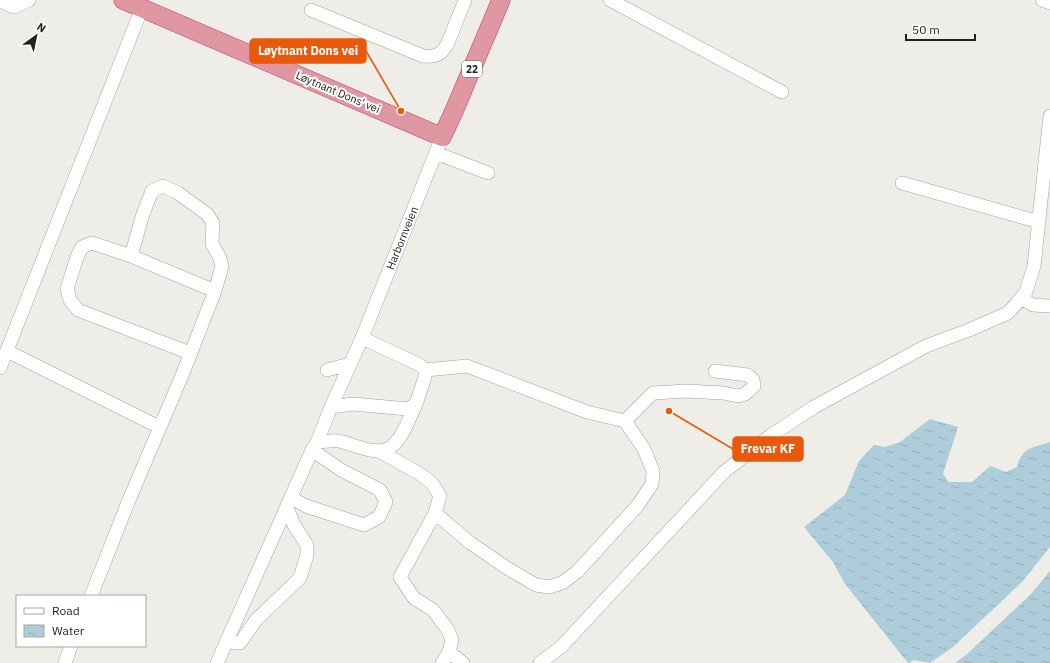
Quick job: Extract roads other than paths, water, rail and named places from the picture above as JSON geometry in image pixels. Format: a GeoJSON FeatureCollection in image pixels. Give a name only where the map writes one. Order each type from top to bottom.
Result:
{"type":"FeatureCollection","features":[{"type":"Feature","properties":{"kind":"highway","name":"Løytnant Dons' vei"},"geometry":{"type":"LineString","coordinates":[[123,0],[439,145]]}},
{"type":"Feature","properties":{"kind":"highway","name":"22"},"geometry":{"type":"LineString","coordinates":[[439,145],[501,0]]}},
{"type":"Feature","properties":{"kind":"street"},"geometry":{"type":"LineString","coordinates":[[0,1],[14,6],[29,0]]}},
{"type":"Feature","properties":{"kind":"street"},"geometry":{"type":"LineString","coordinates":[[311,10],[423,56],[432,57],[438,56],[443,52],[465,0]]}},
{"type":"Feature","properties":{"kind":"street"},"geometry":{"type":"LineString","coordinates":[[610,0],[782,92]]}},
{"type":"Feature","properties":{"kind":"street"},"geometry":{"type":"LineString","coordinates":[[1042,0],[1050,3]]}},
{"type":"Feature","properties":{"kind":"street"},"geometry":{"type":"LineString","coordinates":[[0,368],[142,8]]}},
{"type":"Feature","properties":{"kind":"street"},"geometry":{"type":"LineString","coordinates":[[540,663],[561,646],[724,472],[770,436],[814,407],[926,346],[969,330],[1008,313],[1026,292],[1034,266],[1050,116]]}},
{"type":"Feature","properties":{"kind":"street"},"geometry":{"type":"LineString","coordinates":[[439,145],[488,173]]}},
{"type":"Feature","properties":{"kind":"street","name":"Harbornveien"},"geometry":{"type":"LineString","coordinates":[[217,663],[362,338],[439,145]]}},
{"type":"Feature","properties":{"kind":"street"},"geometry":{"type":"LineString","coordinates":[[902,183],[1039,222]]}},
{"type":"Feature","properties":{"kind":"street"},"geometry":{"type":"LineString","coordinates":[[91,595],[215,291],[222,266],[219,256],[212,244],[213,223],[207,214],[178,193],[163,186],[152,191],[143,214],[131,256]]}},
{"type":"Feature","properties":{"kind":"street"},"geometry":{"type":"LineString","coordinates":[[190,353],[78,310],[70,300],[67,289],[76,257],[82,247],[92,243],[131,256],[215,291]]}},
{"type":"Feature","properties":{"kind":"street"},"geometry":{"type":"LineString","coordinates":[[1021,298],[1033,305],[1050,306]]}},
{"type":"Feature","properties":{"kind":"street"},"geometry":{"type":"LineString","coordinates":[[362,338],[418,364],[426,370],[467,366],[587,412],[624,421],[644,449],[653,471],[652,484],[633,511],[577,572],[562,583],[549,587],[536,585],[507,568],[469,542],[436,513]]}},
{"type":"Feature","properties":{"kind":"street"},"geometry":{"type":"LineString","coordinates":[[7,351],[159,427]]}},
{"type":"Feature","properties":{"kind":"street"},"geometry":{"type":"LineString","coordinates":[[327,370],[350,364]]}},
{"type":"Feature","properties":{"kind":"street"},"geometry":{"type":"LineString","coordinates":[[379,451],[391,448],[400,437],[416,404],[426,370]]}},
{"type":"Feature","properties":{"kind":"street"},"geometry":{"type":"LineString","coordinates":[[624,421],[653,393],[687,391],[738,396],[745,394],[754,386],[753,380],[748,375],[715,371]]}},
{"type":"Feature","properties":{"kind":"street"},"geometry":{"type":"LineString","coordinates":[[331,407],[353,404],[408,408],[416,404]]}},
{"type":"Feature","properties":{"kind":"street"},"geometry":{"type":"LineString","coordinates":[[314,446],[337,441],[379,451],[420,474],[432,483],[440,496],[436,513],[400,577],[414,598],[433,610],[448,630],[452,640],[449,652],[442,663]]}},
{"type":"Feature","properties":{"kind":"street"},"geometry":{"type":"LineString","coordinates":[[228,640],[234,643],[240,643],[256,620],[300,578],[307,555],[307,545],[294,525],[289,503],[306,506],[364,525],[379,516],[386,502],[380,490],[341,470],[314,446]]}},
{"type":"Feature","properties":{"kind":"street"},"geometry":{"type":"LineString","coordinates":[[65,663],[71,647]]}},
{"type":"Feature","properties":{"kind":"street"},"geometry":{"type":"LineString","coordinates":[[449,652],[463,663]]}},
{"type":"Feature","properties":{"kind":"water"},"geometry":{"type":"Polygon","coordinates":[[[930,419],[958,427],[943,474],[949,482],[972,482],[990,466],[1006,472],[1017,467],[1019,460],[1029,449],[1050,442],[1050,547],[1023,581],[953,647],[930,663],[913,660],[908,663],[845,584],[833,562],[804,527],[845,495],[859,461],[874,445],[885,447],[900,442],[930,419]]]}},
{"type":"Feature","properties":{"kind":"water"},"geometry":{"type":"Polygon","coordinates":[[[1050,571],[1050,663],[955,663],[966,655],[1031,594],[1050,571]]]}},
{"type":"Feature","properties":{"kind":"place","name":"Løytnant Dons vei"},"geometry":{"type":"Point","coordinates":[401,111]}},
{"type":"Feature","properties":{"kind":"place","name":"Frevar KF"},"geometry":{"type":"Point","coordinates":[669,411]}}]}
